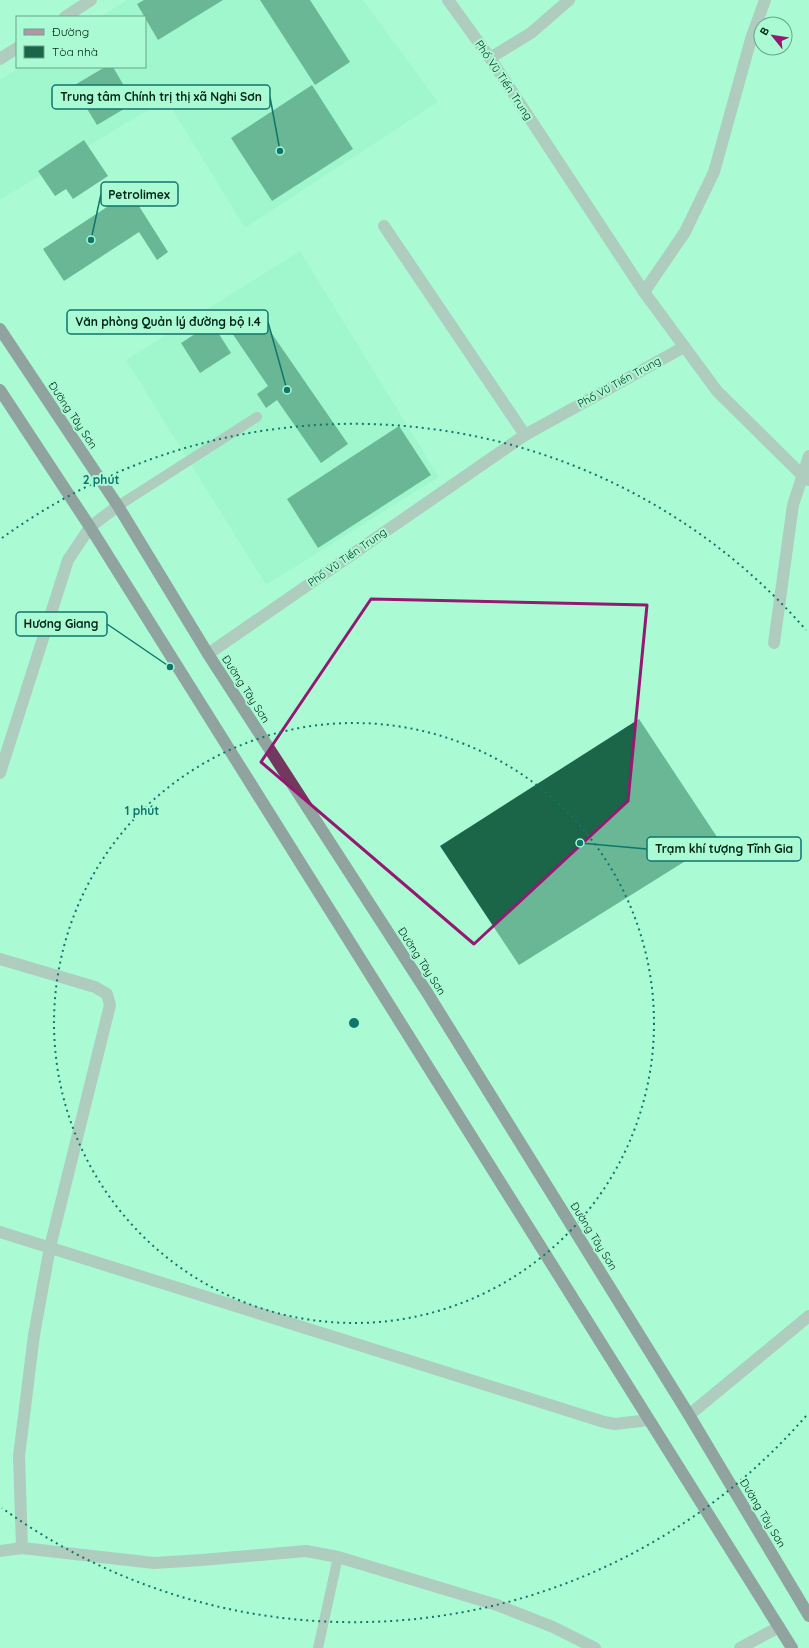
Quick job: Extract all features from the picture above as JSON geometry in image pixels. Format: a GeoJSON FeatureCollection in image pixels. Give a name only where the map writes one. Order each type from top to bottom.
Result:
{"type":"FeatureCollection","features":[{"type":"Feature","properties":{"kind":"highway","name":"Đường Tây Sơn"},"geometry":{"type":"LineString","coordinates":[[0,329],[118,506],[208,654],[428,994],[689,1415],[809,1616]]}},
{"type":"Feature","properties":{"kind":"highway"},"geometry":{"type":"LineString","coordinates":[[0,390],[90,527],[792,1648]]}},
{"type":"Feature","properties":{"kind":"street"},"geometry":{"type":"LineString","coordinates":[[67,16],[91,0]]}},
{"type":"Feature","properties":{"kind":"street","name":"Phố Vũ Tiến Trung"},"geometry":{"type":"LineString","coordinates":[[208,654],[525,435],[684,347],[644,292],[490,58],[448,0]]}},
{"type":"Feature","properties":{"kind":"street"},"geometry":{"type":"LineString","coordinates":[[490,58],[531,33],[569,0]]}},
{"type":"Feature","properties":{"kind":"street"},"geometry":{"type":"LineString","coordinates":[[644,292],[685,232],[714,172],[751,39],[765,0]]}},
{"type":"Feature","properties":{"kind":"street"},"geometry":{"type":"LineString","coordinates":[[0,59],[16,49]]}},
{"type":"Feature","properties":{"kind":"street"},"geometry":{"type":"LineString","coordinates":[[384,226],[525,435]]}},
{"type":"Feature","properties":{"kind":"street"},"geometry":{"type":"LineString","coordinates":[[684,347],[717,391],[806,478]]}},
{"type":"Feature","properties":{"kind":"street"},"geometry":{"type":"LineString","coordinates":[[774,643],[793,505],[806,478],[809,456]]}},
{"type":"Feature","properties":{"kind":"street"},"geometry":{"type":"LineString","coordinates":[[0,773],[68,560],[90,527],[118,506]]}},
{"type":"Feature","properties":{"kind":"street"},"geometry":{"type":"LineString","coordinates":[[0,959],[95,986],[107,994],[110,1005],[50,1247],[34,1335],[19,1456],[22,1548]]}},
{"type":"Feature","properties":{"kind":"street"},"geometry":{"type":"LineString","coordinates":[[0,1232],[604,1422],[615,1424],[649,1420]]}},
{"type":"Feature","properties":{"kind":"street"},"geometry":{"type":"LineString","coordinates":[[689,1415],[809,1316]]}},
{"type":"Feature","properties":{"kind":"street"},"geometry":{"type":"LineString","coordinates":[[0,1551],[22,1548],[154,1563],[306,1551],[338,1557],[497,1605],[552,1627],[595,1648]]}},
{"type":"Feature","properties":{"kind":"street"},"geometry":{"type":"LineString","coordinates":[[740,1648],[779,1626]]}},
{"type":"Feature","properties":{"kind":"lane"},"geometry":{"type":"LineString","coordinates":[[118,506],[257,417]]}},
{"type":"Feature","properties":{"kind":"lane"},"geometry":{"type":"LineString","coordinates":[[318,1648],[338,1557]]}},
{"type":"Feature","properties":{"kind":"highlighted area"},"geometry":{"type":"Polygon","coordinates":[[[371,599],[647,605],[628,801],[474,944],[261,762],[371,599]]]}},
{"type":"Feature","properties":{"kind":"shaded area"},"geometry":{"type":"Polygon","coordinates":[[[127,0],[363,0],[438,102],[245,228],[166,99],[0,200],[0,80],[18,68],[146,68],[146,16],[102,16],[127,0]]]}},
{"type":"Feature","properties":{"kind":"shaded area"},"geometry":{"type":"Polygon","coordinates":[[[300,251],[439,477],[266,585],[126,360],[300,251]]]}},
{"type":"Feature","properties":{"kind":"building"},"geometry":{"type":"Polygon","coordinates":[[[144,0],[223,0],[158,40],[146,19],[146,16],[144,16],[137,4],[144,0]]]}},
{"type":"Feature","properties":{"kind":"building"},"geometry":{"type":"Polygon","coordinates":[[[260,0],[310,0],[350,62],[315,85],[260,0]]]}},
{"type":"Feature","properties":{"kind":"building"},"geometry":{"type":"Polygon","coordinates":[[[103,68],[114,68],[134,103],[97,125],[73,86],[103,68]]]}},
{"type":"Feature","properties":{"kind":"building"},"geometry":{"type":"Polygon","coordinates":[[[312,85],[353,149],[272,201],[231,138],[312,85]]]}},
{"type":"Feature","properties":{"kind":"building"},"geometry":{"type":"Polygon","coordinates":[[[84,140],[108,176],[73,199],[66,189],[55,196],[38,171],[84,140]]]}},
{"type":"Feature","properties":{"kind":"building"},"geometry":{"type":"Polygon","coordinates":[[[125,184],[168,252],[157,260],[139,232],[64,281],[43,249],[113,203],[108,195],[125,184]]]}},
{"type":"Feature","properties":{"kind":"building"},"geometry":{"type":"Polygon","coordinates":[[[259,315],[348,444],[321,463],[277,400],[266,408],[257,394],[268,386],[232,333],[259,315]]]}},
{"type":"Feature","properties":{"kind":"building"},"geometry":{"type":"Polygon","coordinates":[[[212,323],[231,353],[200,373],[181,343],[212,323]]]}},
{"type":"Feature","properties":{"kind":"building"},"geometry":{"type":"Polygon","coordinates":[[[399,426],[431,475],[318,548],[287,499],[399,426]]]}},
{"type":"Feature","properties":{"kind":"building"},"geometry":{"type":"Polygon","coordinates":[[[639,719],[719,840],[519,965],[440,846],[639,719]]]}},
{"type":"Feature","properties":{"kind":"place","name":"Trung tâm Chính trị thị xã Nghi Sơn"},"geometry":{"type":"Point","coordinates":[280,151]}},
{"type":"Feature","properties":{"kind":"place","name":"Petrolimex"},"geometry":{"type":"Point","coordinates":[91,240]}},
{"type":"Feature","properties":{"kind":"place","name":"Văn phòng Quản lý đường bộ I.4"},"geometry":{"type":"Point","coordinates":[287,390]}},
{"type":"Feature","properties":{"kind":"place","name":"Hương Giang"},"geometry":{"type":"Point","coordinates":[170,667]}},
{"type":"Feature","properties":{"kind":"place","name":"Trạm khí tượng Tĩnh Gia"},"geometry":{"type":"Point","coordinates":[580,843]}}]}
